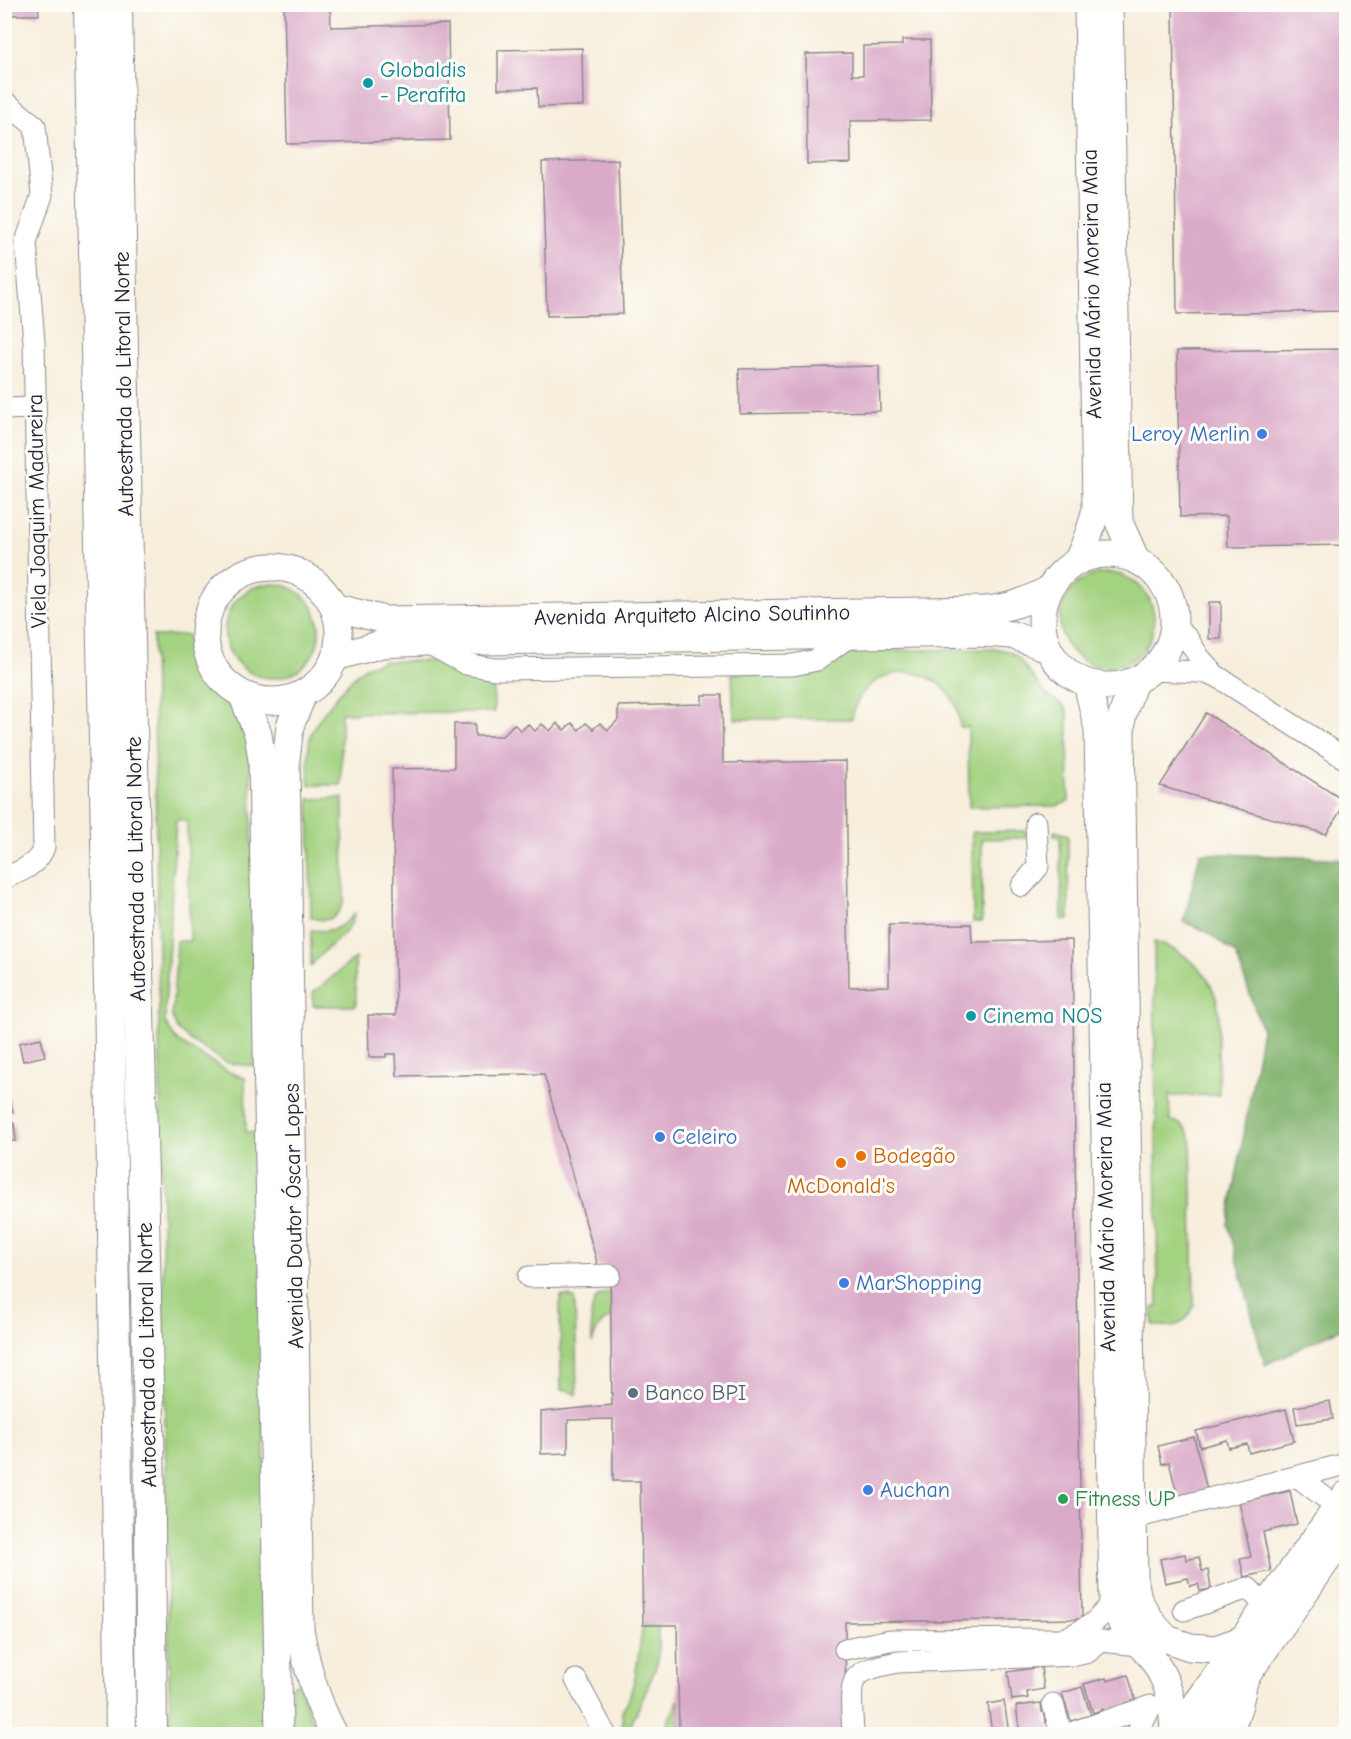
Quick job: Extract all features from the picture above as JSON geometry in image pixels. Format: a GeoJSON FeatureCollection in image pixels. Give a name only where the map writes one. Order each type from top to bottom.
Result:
{"type":"FeatureCollection","features":[{"type":"Feature","properties":{"kind":"highway","name":"Autoestrada do Litoral Norte"},"geometry":{"type":"LineString","coordinates":[[89,4],[109,974],[121,1734]]}},
{"type":"Feature","properties":{"kind":"highway","name":"Autoestrada do Litoral Norte"},"geometry":{"type":"LineString","coordinates":[[117,4],[123,352],[149,1422],[152,1734]]}},
{"type":"Feature","properties":{"kind":"main road","name":"Avenida Mário Moreira Maia"},"geometry":{"type":"LineString","coordinates":[[1078,560],[1093,524],[1096,508],[1088,4]]}},
{"type":"Feature","properties":{"kind":"main road","name":"Avenida Mário Moreira Maia"},"geometry":{"type":"LineString","coordinates":[[1109,4],[1119,522],[1136,560]]}},
{"type":"Feature","properties":{"kind":"main road"},"geometry":{"type":"LineString","coordinates":[[1107,553],[1136,560],[1153,571],[1165,586],[1172,604],[1174,626],[1170,642],[1162,657],[1143,675],[1119,685],[1102,686],[1070,675],[1057,663],[1047,648],[1042,628],[1042,609],[1048,590],[1066,568],[1092,555],[1107,553]]}},
{"type":"Feature","properties":{"kind":"main road"},"geometry":{"type":"LineString","coordinates":[[271,566],[291,569],[309,577],[324,590],[334,607],[339,624],[339,641],[335,657],[322,679],[303,694],[283,700],[262,700],[243,694],[226,682],[214,667],[207,649],[205,629],[209,610],[219,592],[226,585],[251,570],[271,566]]}},
{"type":"Feature","properties":{"kind":"main road","name":"Avenida Arquiteto Alcino Soutinho"},"geometry":{"type":"LineString","coordinates":[[334,607],[385,620],[984,610],[1005,609],[1048,590]]}},
{"type":"Feature","properties":{"kind":"main road","name":"Avenida Arquiteto Alcino Soutinho"},"geometry":{"type":"LineString","coordinates":[[335,657],[382,644],[425,642],[983,633],[1012,635],[1047,648]]}},
{"type":"Feature","properties":{"kind":"main road","name":"Avenida Mário Moreira Maia"},"geometry":{"type":"LineString","coordinates":[[1143,675],[1122,716],[1121,734],[1134,1576],[1138,1600],[1154,1625],[1167,1639],[1190,1647],[1216,1649],[1244,1639]]}},
{"type":"Feature","properties":{"kind":"main road","name":"Avenida Mário Moreira Maia"},"geometry":{"type":"LineString","coordinates":[[1087,682],[1098,729],[1113,1601],[1118,1617],[1130,1636],[1151,1657],[1167,1686],[1173,1704],[1175,1734]]}},
{"type":"Feature","properties":{"kind":"main road","name":"Avenida Doutor Óscar Lopes"},"geometry":{"type":"LineString","coordinates":[[243,694],[258,734],[262,760],[279,1734]]}},
{"type":"Feature","properties":{"kind":"main road","name":"Avenida Doutor Óscar Lopes"},"geometry":{"type":"LineString","coordinates":[[303,694],[290,726],[286,760],[300,1628],[306,1662],[322,1712],[334,1734]]}},
{"type":"Feature","properties":{"kind":"main road"},"geometry":{"type":"LineString","coordinates":[[1175,1734],[1342,1501]]}},
{"type":"Feature","properties":{"kind":"main road"},"geometry":{"type":"LineString","coordinates":[[1202,1734],[1249,1672],[1347,1533]]}},
{"type":"Feature","properties":{"kind":"street","name":"Viela Joaquim Madureira"},"geometry":{"type":"LineString","coordinates":[[4,101],[35,126],[42,195],[26,242],[34,342],[44,847],[42,854],[21,872],[4,878]]}},
{"type":"Feature","properties":{"kind":"street"},"geometry":{"type":"LineString","coordinates":[[4,409],[35,408]]}},
{"type":"Feature","properties":{"kind":"street"},"geometry":{"type":"LineString","coordinates":[[1174,626],[1188,639],[1199,657],[1215,675],[1347,759]]}},
{"type":"Feature","properties":{"kind":"street"},"geometry":{"type":"LineString","coordinates":[[1143,675],[1200,672],[1215,675]]}},
{"type":"Feature","properties":{"kind":"street"},"geometry":{"type":"LineString","coordinates":[[1022,886],[1038,867],[1036,823]]}},
{"type":"Feature","properties":{"kind":"street"},"geometry":{"type":"LineString","coordinates":[[529,1277],[610,1275]]}},
{"type":"Feature","properties":{"kind":"street"},"geometry":{"type":"LineString","coordinates":[[1134,1518],[1346,1464]]}},
{"type":"Feature","properties":{"kind":"street"},"geometry":{"type":"LineString","coordinates":[[1298,1477],[1342,1501]]}},
{"type":"Feature","properties":{"kind":"street"},"geometry":{"type":"LineString","coordinates":[[1184,1610],[1248,1588],[1266,1606]]}},
{"type":"Feature","properties":{"kind":"street"},"geometry":{"type":"LineString","coordinates":[[1065,1639],[1090,1627],[1113,1601]]}},
{"type":"Feature","properties":{"kind":"street"},"geometry":{"type":"LineString","coordinates":[[845,1648],[890,1640],[1065,1639],[1139,1645]]}},
{"type":"Feature","properties":{"kind":"street"},"geometry":{"type":"LineString","coordinates":[[853,1734],[852,1685],[857,1676],[870,1670],[898,1662],[1076,1655],[1089,1652],[1101,1641]]}},
{"type":"Feature","properties":{"kind":"street"},"geometry":{"type":"LineString","coordinates":[[1230,1734],[1238,1717],[1249,1672]]}},
{"type":"Feature","properties":{"kind":"street"},"geometry":{"type":"LineString","coordinates":[[576,1680],[604,1734]]}},
{"type":"Feature","properties":{"kind":"street"},"geometry":{"type":"LineString","coordinates":[[1053,1704],[1061,1734]]}},
{"type":"Feature","properties":{"kind":"street"},"geometry":{"type":"LineString","coordinates":[[1068,1734],[1151,1706],[1137,1734]]}},
{"type":"Feature","properties":{"kind":"green space"},"geometry":{"type":"Polygon","coordinates":[[[1107,573],[1125,577],[1140,587],[1150,602],[1154,620],[1150,638],[1140,653],[1125,663],[1107,667],[1089,663],[1074,653],[1064,638],[1060,620],[1064,602],[1074,587],[1089,577],[1107,573]]]}},
{"type":"Feature","properties":{"kind":"green space"},"geometry":{"type":"Polygon","coordinates":[[[272,584],[290,588],[305,598],[315,613],[319,631],[315,649],[305,664],[290,674],[272,678],[254,674],[239,664],[229,649],[225,631],[229,613],[239,598],[254,588],[272,584]]]}},
{"type":"Feature","properties":{"kind":"green space"},"geometry":{"type":"Polygon","coordinates":[[[188,635],[190,657],[198,673],[210,688],[239,714],[250,738],[258,1066],[225,1062],[188,1039],[177,1029],[172,1017],[177,941],[190,941],[187,820],[176,820],[165,1023],[177,1041],[227,1071],[245,1078],[246,1132],[259,1133],[269,1734],[170,1734],[153,636],[188,635]]]}},
{"type":"Feature","properties":{"kind":"green space"},"geometry":{"type":"Polygon","coordinates":[[[998,649],[1017,656],[1044,692],[1065,707],[1068,714],[1069,801],[1057,806],[969,807],[968,727],[960,727],[955,704],[943,688],[927,677],[909,673],[890,675],[873,683],[859,698],[852,719],[734,719],[732,674],[807,670],[860,651],[998,649]]]}},
{"type":"Feature","properties":{"kind":"green space"},"geometry":{"type":"Polygon","coordinates":[[[384,661],[432,661],[461,672],[493,678],[494,712],[341,713],[341,785],[309,785],[309,746],[314,727],[360,671],[384,661]]]}},
{"type":"Feature","properties":{"kind":"green space"},"geometry":{"type":"Polygon","coordinates":[[[343,798],[344,901],[332,918],[322,920],[311,917],[309,799],[343,798]]]}},
{"type":"Feature","properties":{"kind":"green space"},"geometry":{"type":"Polygon","coordinates":[[[1025,831],[1027,833],[1025,838],[982,839],[982,922],[973,922],[972,832],[1025,831]]]}},
{"type":"Feature","properties":{"kind":"green space"},"geometry":{"type":"Polygon","coordinates":[[[1055,831],[1068,835],[1069,920],[1062,920],[1060,837],[1053,835],[1055,831]]]}},
{"type":"Feature","properties":{"kind":"green space"},"geometry":{"type":"Polygon","coordinates":[[[1200,853],[1346,859],[1346,1326],[1265,1365],[1228,1224],[1262,1029],[1236,954],[1205,931],[1184,922],[1200,853]]]}},
{"type":"Feature","properties":{"kind":"green space"},"geometry":{"type":"Polygon","coordinates":[[[354,914],[348,929],[322,953],[311,967],[311,930],[335,929],[354,914]]]}},
{"type":"Feature","properties":{"kind":"green space"},"geometry":{"type":"Polygon","coordinates":[[[1154,942],[1187,957],[1204,973],[1215,995],[1219,1015],[1219,1095],[1169,1096],[1170,1120],[1183,1126],[1191,1139],[1194,1305],[1183,1322],[1167,1327],[1153,1325],[1153,1307],[1158,1306],[1154,942]]]}},
{"type":"Feature","properties":{"kind":"green space"},"geometry":{"type":"Polygon","coordinates":[[[355,958],[356,1006],[313,1006],[313,993],[355,958]]]}},
{"type":"Feature","properties":{"kind":"green space"},"geometry":{"type":"Polygon","coordinates":[[[611,1292],[611,1317],[598,1327],[592,1343],[592,1307],[597,1298],[611,1292]]]}},
{"type":"Feature","properties":{"kind":"green space"},"geometry":{"type":"Polygon","coordinates":[[[560,1296],[574,1298],[575,1303],[577,1395],[568,1390],[561,1390],[560,1296]]]}},
{"type":"Feature","properties":{"kind":"green space"},"geometry":{"type":"Polygon","coordinates":[[[643,1625],[658,1625],[658,1655],[655,1670],[627,1734],[623,1734],[622,1711],[628,1702],[635,1678],[643,1625]]]}},
{"type":"Feature","properties":{"kind":"green space"},"geometry":{"type":"Polygon","coordinates":[[[292,1684],[299,1684],[309,1714],[320,1734],[292,1734],[292,1684]]]}},
{"type":"Feature","properties":{"kind":"green space"},"geometry":{"type":"Polygon","coordinates":[[[678,1700],[679,1734],[662,1734],[678,1700]]]}},
{"type":"Feature","properties":{"kind":"building"},"geometry":{"type":"Polygon","coordinates":[[[4,4],[38,4],[39,15],[10,15],[10,41],[4,41],[4,4]]]}},
{"type":"Feature","properties":{"kind":"building","name":"Globaldis - Perafita"},"geometry":{"type":"Polygon","coordinates":[[[284,4],[330,4],[331,27],[448,24],[450,140],[287,144],[284,4]]]}},
{"type":"Feature","properties":{"kind":"building"},"geometry":{"type":"Polygon","coordinates":[[[1173,4],[1346,4],[1346,311],[1177,314],[1173,4]]]}},
{"type":"Feature","properties":{"kind":"building"},"geometry":{"type":"Polygon","coordinates":[[[902,40],[930,40],[931,120],[850,121],[851,163],[807,164],[806,54],[852,53],[852,75],[863,75],[863,46],[902,45],[902,40]]]}},
{"type":"Feature","properties":{"kind":"building"},"geometry":{"type":"Polygon","coordinates":[[[582,48],[583,106],[538,107],[537,88],[498,89],[498,50],[582,48]]]}},
{"type":"Feature","properties":{"kind":"building"},"geometry":{"type":"Polygon","coordinates":[[[618,160],[623,314],[547,316],[542,162],[618,160]]]}},
{"type":"Feature","properties":{"kind":"building","name":"Leroy Merlin"},"geometry":{"type":"Polygon","coordinates":[[[1346,349],[1346,545],[1228,547],[1227,516],[1180,517],[1177,351],[1346,349]]]}},
{"type":"Feature","properties":{"kind":"building"},"geometry":{"type":"Polygon","coordinates":[[[879,366],[880,411],[740,414],[739,369],[879,366]]]}},
{"type":"Feature","properties":{"kind":"building"},"geometry":{"type":"Polygon","coordinates":[[[1209,602],[1221,602],[1221,639],[1209,639],[1209,602]]]}},
{"type":"Feature","properties":{"kind":"building","name":"MarShopping"},"geometry":{"type":"Polygon","coordinates":[[[702,695],[722,695],[723,763],[846,761],[849,987],[889,986],[889,925],[971,924],[972,942],[1072,940],[1082,1619],[845,1622],[846,1734],[679,1734],[677,1625],[643,1625],[640,1481],[613,1481],[613,1419],[568,1420],[568,1453],[541,1454],[541,1412],[612,1405],[610,1266],[598,1266],[544,1074],[397,1076],[396,1054],[386,1054],[386,1057],[369,1057],[368,1015],[396,1015],[392,769],[454,768],[454,724],[475,724],[475,736],[502,736],[514,724],[521,731],[528,724],[535,731],[542,724],[550,731],[557,723],[564,730],[572,723],[579,730],[586,723],[593,729],[600,723],[608,730],[618,720],[618,706],[702,704],[702,695]]]}},
{"type":"Feature","properties":{"kind":"building"},"geometry":{"type":"Polygon","coordinates":[[[1206,713],[1346,802],[1326,834],[1160,786],[1206,713]]]}},
{"type":"Feature","properties":{"kind":"building"},"geometry":{"type":"Polygon","coordinates":[[[41,1038],[45,1056],[23,1061],[19,1043],[41,1038]]]}},
{"type":"Feature","properties":{"kind":"building"},"geometry":{"type":"Polygon","coordinates":[[[4,1083],[13,1112],[4,1114],[4,1083]]]}},
{"type":"Feature","properties":{"kind":"building"},"geometry":{"type":"Polygon","coordinates":[[[14,1123],[16,1141],[4,1142],[4,1124],[14,1123]]]}},
{"type":"Feature","properties":{"kind":"building"},"geometry":{"type":"Polygon","coordinates":[[[1330,1401],[1333,1419],[1297,1424],[1294,1407],[1330,1401]]]}},
{"type":"Feature","properties":{"kind":"building"},"geometry":{"type":"Polygon","coordinates":[[[1286,1409],[1294,1441],[1249,1453],[1247,1444],[1229,1448],[1227,1440],[1200,1447],[1196,1431],[1286,1409]]]}},
{"type":"Feature","properties":{"kind":"building"},"geometry":{"type":"Polygon","coordinates":[[[1194,1437],[1208,1494],[1179,1501],[1169,1462],[1162,1464],[1158,1446],[1194,1437]]]}},
{"type":"Feature","properties":{"kind":"building"},"geometry":{"type":"Polygon","coordinates":[[[1290,1491],[1297,1524],[1263,1532],[1271,1571],[1244,1577],[1240,1559],[1251,1557],[1239,1502],[1290,1491]]]}},
{"type":"Feature","properties":{"kind":"building"},"geometry":{"type":"Polygon","coordinates":[[[1185,1554],[1186,1560],[1199,1557],[1202,1571],[1208,1570],[1211,1589],[1200,1591],[1198,1584],[1190,1586],[1188,1578],[1165,1583],[1160,1559],[1185,1554]]]}},
{"type":"Feature","properties":{"kind":"building"},"geometry":{"type":"Polygon","coordinates":[[[1041,1667],[1044,1689],[1027,1692],[1028,1698],[1012,1700],[1008,1672],[1041,1667]]]}},
{"type":"Feature","properties":{"kind":"building"},"geometry":{"type":"Polygon","coordinates":[[[1128,1675],[1136,1702],[1093,1713],[1084,1684],[1128,1675]]]}},
{"type":"Feature","properties":{"kind":"building"},"geometry":{"type":"Polygon","coordinates":[[[1082,1687],[1091,1715],[1071,1721],[1062,1693],[1082,1687]]]}},
{"type":"Feature","properties":{"kind":"building"},"geometry":{"type":"Polygon","coordinates":[[[1004,1701],[1009,1733],[992,1734],[988,1704],[1004,1701]]]}},
{"type":"Feature","properties":{"kind":"building"},"geometry":{"type":"Polygon","coordinates":[[[1041,1703],[1042,1712],[1045,1711],[1046,1723],[1049,1723],[1051,1734],[1020,1734],[1016,1706],[1041,1703]]]}},
{"type":"Feature","properties":{"kind":"place","name":"Globaldis - Perafita"},"geometry":{"type":"Point","coordinates":[368,83]}},
{"type":"Feature","properties":{"kind":"place","name":"Leroy Merlin"},"geometry":{"type":"Point","coordinates":[1262,434]}},
{"type":"Feature","properties":{"kind":"place","name":"Cinema NOS"},"geometry":{"type":"Point","coordinates":[971,1016]}},
{"type":"Feature","properties":{"kind":"place","name":"Celeiro"},"geometry":{"type":"Point","coordinates":[660,1137]}},
{"type":"Feature","properties":{"kind":"place","name":"Bodegão"},"geometry":{"type":"Point","coordinates":[861,1156]}},
{"type":"Feature","properties":{"kind":"place","name":"McDonald's"},"geometry":{"type":"Point","coordinates":[841,1163]}},
{"type":"Feature","properties":{"kind":"place","name":"MarShopping"},"geometry":{"type":"Point","coordinates":[844,1283]}},
{"type":"Feature","properties":{"kind":"place","name":"Banco BPI"},"geometry":{"type":"Point","coordinates":[633,1393]}},
{"type":"Feature","properties":{"kind":"place","name":"Auchan"},"geometry":{"type":"Point","coordinates":[868,1490]}},
{"type":"Feature","properties":{"kind":"place","name":"Fitness UP"},"geometry":{"type":"Point","coordinates":[1063,1499]}}]}
